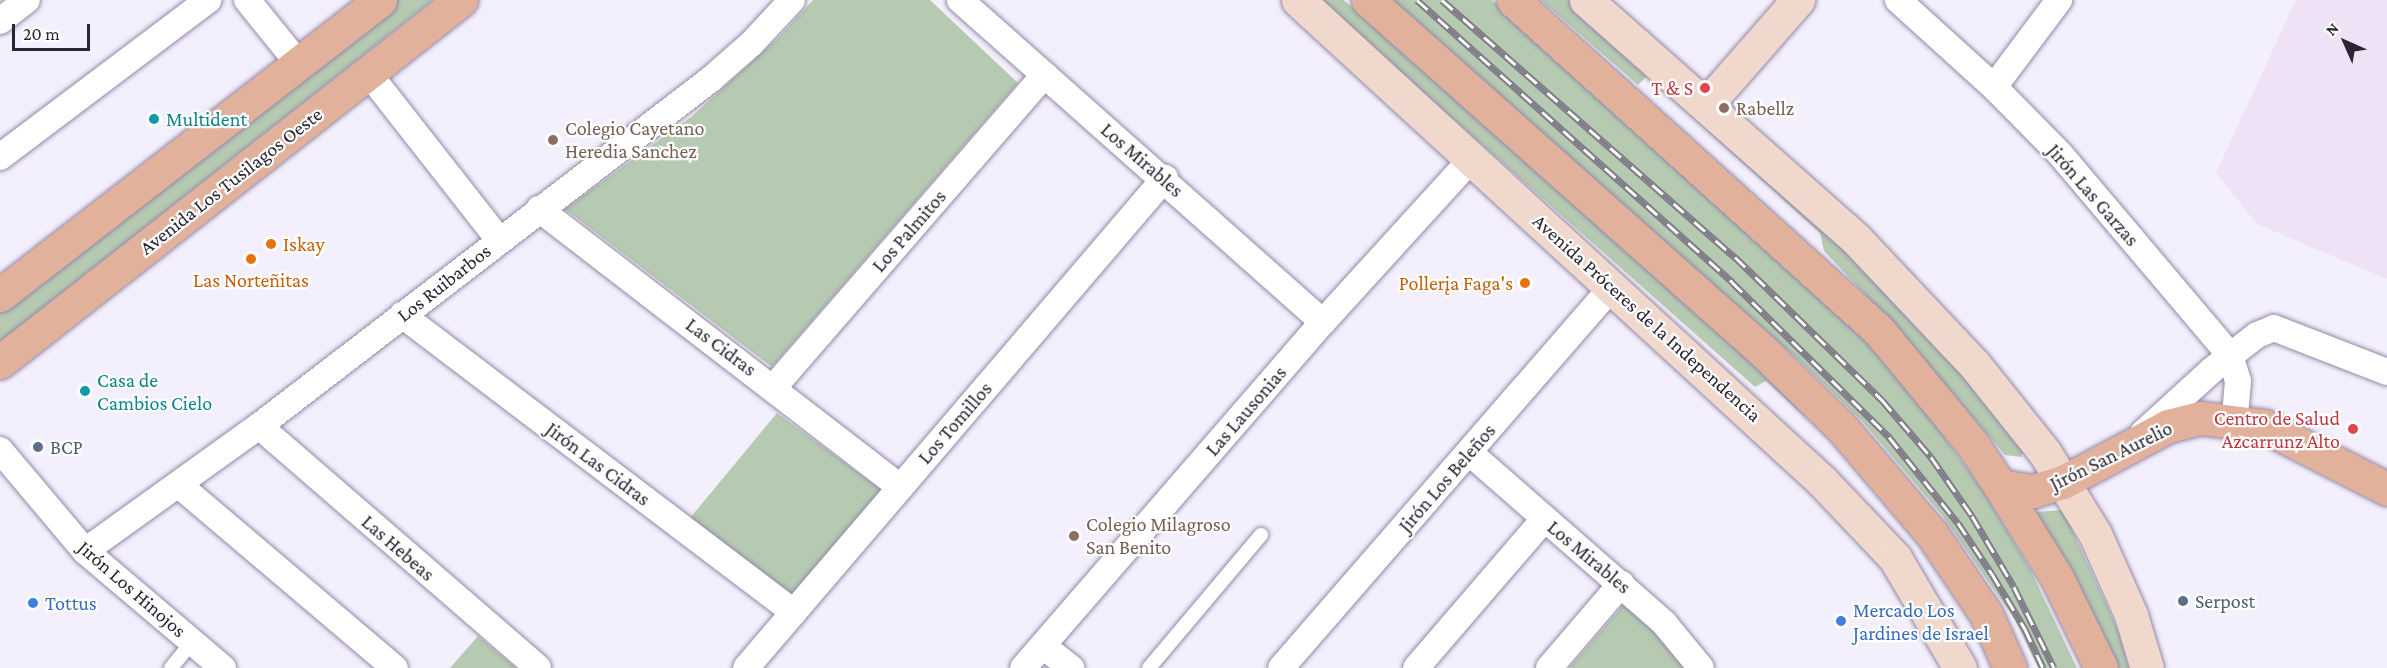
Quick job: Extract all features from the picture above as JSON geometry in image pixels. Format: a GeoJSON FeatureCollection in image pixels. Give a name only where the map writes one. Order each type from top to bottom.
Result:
{"type":"FeatureCollection","features":[{"type":"Feature","properties":{"kind":"main road"},"geometry":{"type":"LineString","coordinates":[[0,295],[380,0]]}},
{"type":"Feature","properties":{"kind":"main road","name":"Avenida Los Tusilagos Oeste"},"geometry":{"type":"LineString","coordinates":[[0,362],[461,0]]}},
{"type":"Feature","properties":{"kind":"main road","name":"Avenida Próceres de la Independencia"},"geometry":{"type":"LineString","coordinates":[[1298,0],[1784,444],[1895,558],[1960,668]]}},
{"type":"Feature","properties":{"kind":"main road"},"geometry":{"type":"LineString","coordinates":[[1368,0],[1738,328],[1842,428],[1932,534],[1990,619],[2010,668]]}},
{"type":"Feature","properties":{"kind":"main road"},"geometry":{"type":"LineString","coordinates":[[1513,0],[1842,295],[1936,400],[2000,486],[2057,579],[2101,668]]}},
{"type":"Feature","properties":{"kind":"main road"},"geometry":{"type":"LineString","coordinates":[[1586,0],[1706,105],[1900,282],[2003,400],[2063,482],[2095,534],[2131,615],[2147,668]]}},
{"type":"Feature","properties":{"kind":"main road"},"geometry":{"type":"LineString","coordinates":[[1706,105],[1798,0]]}},
{"type":"Feature","properties":{"kind":"main road","name":"Jirón San Aurelio"},"geometry":{"type":"LineString","coordinates":[[2000,486],[2033,491],[2063,482],[2175,424],[2201,418],[2235,419],[2289,437],[2387,489]]}},
{"type":"Feature","properties":{"kind":"main road"},"geometry":{"type":"LineString","coordinates":[[1895,558],[1946,615],[1983,668]]}},
{"type":"Feature","properties":{"kind":"street"},"geometry":{"type":"LineString","coordinates":[[0,21],[27,0]]}},
{"type":"Feature","properties":{"kind":"street"},"geometry":{"type":"LineString","coordinates":[[0,157],[207,0]]}},
{"type":"Feature","properties":{"kind":"street"},"geometry":{"type":"LineString","coordinates":[[247,0],[298,63]]}},
{"type":"Feature","properties":{"kind":"street","name":"Los Ruibarbos"},"geometry":{"type":"LineString","coordinates":[[85,551],[259,426],[711,79],[751,44],[792,0]]}},
{"type":"Feature","properties":{"kind":"street","name":"Los Mirables"},"geometry":{"type":"LineString","coordinates":[[960,0],[1165,178],[1323,322]]}},
{"type":"Feature","properties":{"kind":"street","name":"Jirón Las Garzas"},"geometry":{"type":"LineString","coordinates":[[1898,0],[1994,87],[2060,154],[2230,355],[2238,381],[2235,419]]}},
{"type":"Feature","properties":{"kind":"street"},"geometry":{"type":"LineString","coordinates":[[1994,87],[2058,0]]}},
{"type":"Feature","properties":{"kind":"street"},"geometry":{"type":"LineString","coordinates":[[369,74],[499,240]]}},
{"type":"Feature","properties":{"kind":"street","name":"Los Palmitos"},"geometry":{"type":"LineString","coordinates":[[774,387],[1044,75]]}},
{"type":"Feature","properties":{"kind":"street","name":"Las Lausonias"},"geometry":{"type":"LineString","coordinates":[[1023,668],[1323,322],[1472,158]]}},
{"type":"Feature","properties":{"kind":"street","name":"Los Tomillos"},"geometry":{"type":"LineString","coordinates":[[746,668],[1165,178]]}},
{"type":"Feature","properties":{"kind":"street","name":"Las Cidras"},"geometry":{"type":"LineString","coordinates":[[539,209],[774,387],[900,487]]}},
{"type":"Feature","properties":{"kind":"street","name":"Jirón Los Beleños"},"geometry":{"type":"LineString","coordinates":[[1281,668],[1612,287]]}},
{"type":"Feature","properties":{"kind":"street","name":"Jirón Las Cidras"},"geometry":{"type":"LineString","coordinates":[[402,315],[794,614]]}},
{"type":"Feature","properties":{"kind":"street"},"geometry":{"type":"LineString","coordinates":[[2129,447],[2230,355],[2274,328],[2387,372]]}},
{"type":"Feature","properties":{"kind":"street","name":"Las Hebeas"},"geometry":{"type":"LineString","coordinates":[[259,426],[538,668]]}},
{"type":"Feature","properties":{"kind":"street","name":"Jirón Los Hinojos"},"geometry":{"type":"LineString","coordinates":[[0,450],[85,551],[223,668]]}},
{"type":"Feature","properties":{"kind":"street","name":"Los Mirables"},"geometry":{"type":"LineString","coordinates":[[1470,453],[1664,623],[1701,668]]}},
{"type":"Feature","properties":{"kind":"street"},"geometry":{"type":"LineString","coordinates":[[179,485],[395,668]]}},
{"type":"Feature","properties":{"kind":"street"},"geometry":{"type":"LineString","coordinates":[[1416,668],[1544,519]]}},
{"type":"Feature","properties":{"kind":"street"},"geometry":{"type":"LineString","coordinates":[[1549,668],[1621,584]]}},
{"type":"Feature","properties":{"kind":"street"},"geometry":{"type":"LineString","coordinates":[[1043,646],[1071,668]]}},
{"type":"Feature","properties":{"kind":"lane"},"geometry":{"type":"LineString","coordinates":[[1149,668],[1261,536]]}},
{"type":"Feature","properties":{"kind":"lane"},"geometry":{"type":"LineString","coordinates":[[171,668],[192,642]]}},
{"type":"Feature","properties":{"kind":"shaded area"},"geometry":{"type":"Polygon","coordinates":[[[2296,0],[2387,0],[2387,279],[2257,224],[2216,173],[2296,0]]]}},
{"type":"Feature","properties":{"kind":"green space"},"geometry":{"type":"Polygon","coordinates":[[[391,0],[433,0],[0,342],[0,309],[391,0]]]}},
{"type":"Feature","properties":{"kind":"green space"},"geometry":{"type":"Polygon","coordinates":[[[813,0],[930,0],[1018,83],[772,367],[565,209],[691,117],[779,37],[813,0]]]}},
{"type":"Feature","properties":{"kind":"green space"},"geometry":{"type":"Polygon","coordinates":[[[1319,0],[1344,0],[1773,377],[1806,418],[1766,381],[1755,387],[1319,0]]]}},
{"type":"Feature","properties":{"kind":"green space"},"geometry":{"type":"Polygon","coordinates":[[[1388,0],[1492,0],[1832,305],[1911,391],[1982,489],[2030,569],[2077,668],[2038,668],[2013,617],[1942,515],[1862,421],[1801,362],[1388,0]]]}},
{"type":"Feature","properties":{"kind":"green space"},"geometry":{"type":"Polygon","coordinates":[[[1541,0],[1569,0],[1822,222],[1921,320],[2024,451],[2021,457],[2005,455],[1893,324],[1824,251],[1820,233],[1647,76],[1638,85],[1541,0]]]}},
{"type":"Feature","properties":{"kind":"green space"},"geometry":{"type":"Polygon","coordinates":[[[777,413],[883,491],[793,598],[690,518],[777,413]]]}},
{"type":"Feature","properties":{"kind":"green space"},"geometry":{"type":"Polygon","coordinates":[[[2063,510],[2118,630],[2129,668],[2117,668],[2035,512],[2063,510]]]}},
{"type":"Feature","properties":{"kind":"green space"},"geometry":{"type":"Polygon","coordinates":[[[1627,601],[1689,668],[1569,668],[1627,601]]]}},
{"type":"Feature","properties":{"kind":"green space"},"geometry":{"type":"Polygon","coordinates":[[[478,636],[516,668],[450,668],[478,636]]]}},
{"type":"Feature","properties":{"kind":"railway"},"geometry":{"type":"LineString","coordinates":[[1417,0],[1732,282],[1889,437],[1958,523],[2025,629],[2043,668]]}},
{"type":"Feature","properties":{"kind":"railway"},"geometry":{"type":"LineString","coordinates":[[1442,0],[1735,257],[1882,400],[1931,457],[1972,516],[2014,587],[2054,668]]}},
{"type":"Feature","properties":{"kind":"place","name":"T & S"},"geometry":{"type":"Point","coordinates":[1705,88]}},
{"type":"Feature","properties":{"kind":"place","name":"Rabellz"},"geometry":{"type":"Point","coordinates":[1724,108]}},
{"type":"Feature","properties":{"kind":"place","name":"Multident"},"geometry":{"type":"Point","coordinates":[154,119]}},
{"type":"Feature","properties":{"kind":"place","name":"Colegio Cayetano Heredia Sanchez"},"geometry":{"type":"Point","coordinates":[553,140]}},
{"type":"Feature","properties":{"kind":"place","name":"Iskay"},"geometry":{"type":"Point","coordinates":[271,244]}},
{"type":"Feature","properties":{"kind":"place","name":"Las Norteñitas"},"geometry":{"type":"Point","coordinates":[251,259]}},
{"type":"Feature","properties":{"kind":"place","name":"Pollerįa Faga's"},"geometry":{"type":"Point","coordinates":[1525,283]}},
{"type":"Feature","properties":{"kind":"place","name":"Casa de Cambios Cielo"},"geometry":{"type":"Point","coordinates":[85,391]}},
{"type":"Feature","properties":{"kind":"place","name":"Centro de Salud Azcarrunz Alto"},"geometry":{"type":"Point","coordinates":[2353,429]}},
{"type":"Feature","properties":{"kind":"place","name":"BCP"},"geometry":{"type":"Point","coordinates":[38,447]}},
{"type":"Feature","properties":{"kind":"place","name":"Colegio Milagroso San Benito"},"geometry":{"type":"Point","coordinates":[1074,536]}},
{"type":"Feature","properties":{"kind":"place","name":"Serpost"},"geometry":{"type":"Point","coordinates":[2183,601]}},
{"type":"Feature","properties":{"kind":"place","name":"Tottus"},"geometry":{"type":"Point","coordinates":[33,603]}},
{"type":"Feature","properties":{"kind":"place","name":"Mercado Los Jardines de Israel"},"geometry":{"type":"Point","coordinates":[1841,621]}}]}
